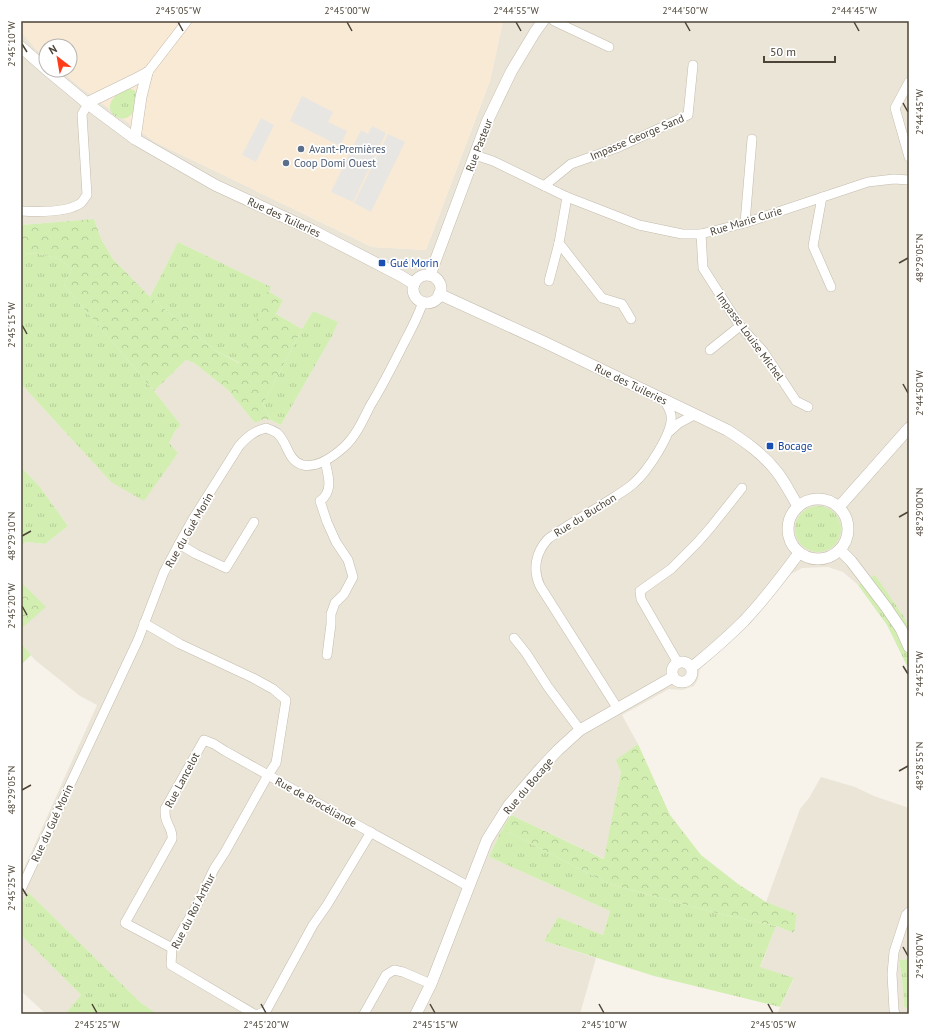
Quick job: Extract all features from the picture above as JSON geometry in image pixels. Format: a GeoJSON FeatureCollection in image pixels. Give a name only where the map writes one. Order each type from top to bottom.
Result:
{"type":"FeatureCollection","features":[{"type":"Feature","properties":{"kind":"street"},"geometry":{"type":"LineString","coordinates":[[134,139],[141,97],[147,73],[187,21]]}},
{"type":"Feature","properties":{"kind":"street","name":"Rue Pasteur"},"geometry":{"type":"LineString","coordinates":[[430,275],[487,122],[511,72],[543,21]]}},
{"type":"Feature","properties":{"kind":"street"},"geometry":{"type":"LineString","coordinates":[[554,21],[609,47]]}},
{"type":"Feature","properties":{"kind":"street","name":"Rue des Tuileries"},"geometry":{"type":"LineString","coordinates":[[21,47],[38,63]]}},
{"type":"Feature","properties":{"kind":"street","name":"Impasse George Sand"},"geometry":{"type":"LineString","coordinates":[[544,186],[571,164],[619,147],[688,115],[693,65]]}},
{"type":"Feature","properties":{"kind":"street"},"geometry":{"type":"LineString","coordinates":[[21,211],[65,210],[82,202],[87,195],[82,114],[91,100],[147,73]]}},
{"type":"Feature","properties":{"kind":"street","name":"Rue des Tuileries"},"geometry":{"type":"LineString","coordinates":[[56,78],[134,139],[215,185],[312,230],[395,272],[414,284]]}},
{"type":"Feature","properties":{"kind":"street"},"geometry":{"type":"LineString","coordinates":[[909,82],[895,108],[909,157]]}},
{"type":"Feature","properties":{"kind":"street"},"geometry":{"type":"LineString","coordinates":[[745,224],[752,139]]}},
{"type":"Feature","properties":{"kind":"street","name":"Rue Marie Curie"},"geometry":{"type":"LineString","coordinates":[[475,155],[493,161],[567,197],[639,225],[682,234],[701,234],[745,224],[868,182],[894,179],[909,180]]}},
{"type":"Feature","properties":{"kind":"street"},"geometry":{"type":"LineString","coordinates":[[549,281],[559,243],[567,197]]}},
{"type":"Feature","properties":{"kind":"street"},"geometry":{"type":"LineString","coordinates":[[822,197],[813,246],[831,287]]}},
{"type":"Feature","properties":{"kind":"street","name":"Impasse Louise Michel"},"geometry":{"type":"LineString","coordinates":[[701,234],[703,268],[740,326],[763,350],[796,401],[808,407]]}},
{"type":"Feature","properties":{"kind":"street"},"geometry":{"type":"LineString","coordinates":[[559,243],[602,298],[622,304],[631,319]]}},
{"type":"Feature","properties":{"kind":"street"},"geometry":{"type":"LineString","coordinates":[[430,275],[440,284],[441,288],[440,294],[435,300],[427,303],[418,300],[415,297],[413,288],[416,280],[422,276],[430,275]]}},
{"type":"Feature","properties":{"kind":"street","name":"Rue des Tuileries"},"geometry":{"type":"LineString","coordinates":[[440,294],[727,430],[761,454],[778,473],[798,506]]}},
{"type":"Feature","properties":{"kind":"street","name":"Rue du Gué Morin"},"geometry":{"type":"LineString","coordinates":[[21,889],[138,640],[164,572],[193,519],[239,446],[246,438],[257,430],[266,428],[277,433],[284,442],[289,454],[295,461],[304,465],[314,465],[325,461],[345,446],[355,432],[391,370],[419,314],[423,302]]}},
{"type":"Feature","properties":{"kind":"street"},"geometry":{"type":"LineString","coordinates":[[710,350],[740,326]]}},
{"type":"Feature","properties":{"kind":"street","name":"Rue du Buchon"},"geometry":{"type":"LineString","coordinates":[[664,400],[671,414],[669,432]]}},
{"type":"Feature","properties":{"kind":"street","name":"Rue du Buchon"},"geometry":{"type":"LineString","coordinates":[[618,709],[540,586],[537,579],[537,556],[542,545],[548,539],[634,483],[648,467],[669,432],[679,423],[694,415]]}},
{"type":"Feature","properties":{"kind":"street"},"geometry":{"type":"LineString","coordinates":[[839,507],[909,428]]}},
{"type":"Feature","properties":{"kind":"street"},"geometry":{"type":"LineString","coordinates":[[325,461],[330,481],[324,498],[320,501],[336,542],[348,560],[353,577],[344,594],[335,603],[331,614],[327,655]]}},
{"type":"Feature","properties":{"kind":"street"},"geometry":{"type":"LineString","coordinates":[[678,664],[640,599],[640,591],[671,569],[701,538],[742,488]]}},
{"type":"Feature","properties":{"kind":"street"},"geometry":{"type":"LineString","coordinates":[[818,498],[829,501],[839,507],[846,516],[848,528],[846,540],[840,550],[831,556],[820,560],[809,558],[799,553],[792,546],[788,536],[788,525],[791,514],[798,506],[807,500],[818,498]]}},
{"type":"Feature","properties":{"kind":"street"},"geometry":{"type":"LineString","coordinates":[[179,544],[226,568],[254,522]]}},
{"type":"Feature","properties":{"kind":"street"},"geometry":{"type":"LineString","coordinates":[[840,550],[851,561],[886,607],[901,629],[909,647]]}},
{"type":"Feature","properties":{"kind":"street"},"geometry":{"type":"LineString","coordinates":[[691,667],[723,641],[745,620],[799,553]]}},
{"type":"Feature","properties":{"kind":"street","name":"Rue de Brocéliande"},"geometry":{"type":"LineString","coordinates":[[144,623],[180,644],[253,678],[273,689],[286,700],[276,763],[268,775],[317,804],[469,886]]}},
{"type":"Feature","properties":{"kind":"street"},"geometry":{"type":"LineString","coordinates":[[514,638],[580,730]]}},
{"type":"Feature","properties":{"kind":"street"},"geometry":{"type":"LineString","coordinates":[[681,662],[687,663],[691,667],[692,677],[687,681],[681,682],[675,680],[672,674],[673,668],[681,662]]}},
{"type":"Feature","properties":{"kind":"street","name":"Rue du Bocage"},"geometry":{"type":"LineString","coordinates":[[416,1014],[431,984],[487,840],[509,805],[554,754],[580,730],[674,677]]}},
{"type":"Feature","properties":{"kind":"street","name":"Rue Lancelot"},"geometry":{"type":"LineString","coordinates":[[172,948],[125,924],[172,839],[170,828],[166,821],[165,809],[178,784],[204,740],[214,744],[225,752],[268,775]]}},
{"type":"Feature","properties":{"kind":"street","name":"Rue du Roi Arthur"},"geometry":{"type":"LineString","coordinates":[[254,1014],[171,965],[172,948],[197,905],[214,869],[268,775]]}},
{"type":"Feature","properties":{"kind":"street"},"geometry":{"type":"LineString","coordinates":[[258,1014],[266,1011],[313,925],[327,905],[371,832]]}},
{"type":"Feature","properties":{"kind":"street"},"geometry":{"type":"LineString","coordinates":[[895,1014],[892,974],[894,952],[906,915],[909,912]]}},
{"type":"Feature","properties":{"kind":"street"},"geometry":{"type":"LineString","coordinates":[[364,1014],[386,975],[394,970],[403,972],[431,984]]}},
{"type":"Feature","properties":{"kind":"shaded area"},"geometry":{"type":"Polygon","coordinates":[[[21,21],[503,21],[490,81],[426,250],[372,247],[155,142],[69,78],[78,78],[78,38],[38,38],[38,51],[21,32],[21,21]]]}},
{"type":"Feature","properties":{"kind":"shaded area"},"geometry":{"type":"Polygon","coordinates":[[[503,21],[909,21],[909,627],[904,617],[875,576],[858,585],[843,572],[828,567],[802,568],[791,574],[748,622],[700,668],[698,679],[694,686],[682,690],[669,689],[622,715],[638,744],[617,760],[621,772],[605,859],[511,815],[502,829],[489,857],[610,911],[603,935],[558,917],[544,941],[596,958],[580,1014],[157,1014],[140,1002],[28,892],[21,905],[21,875],[97,705],[80,696],[35,660],[21,643],[21,629],[45,607],[21,582],[21,546],[26,542],[45,544],[68,526],[40,487],[21,467],[21,384],[111,482],[165,471],[178,453],[169,443],[175,431],[181,425],[154,391],[186,360],[194,363],[228,390],[255,423],[264,419],[271,420],[281,425],[332,336],[337,322],[313,311],[302,329],[276,314],[283,300],[268,291],[271,287],[178,242],[150,297],[113,259],[101,239],[94,219],[21,225],[21,32],[38,51],[38,78],[69,78],[155,142],[372,247],[426,250],[490,81],[503,21]]]}},
{"type":"Feature","properties":{"kind":"shaded area"},"geometry":{"type":"Polygon","coordinates":[[[302,96],[333,112],[328,122],[347,131],[340,146],[290,121],[302,96]]]}},
{"type":"Feature","properties":{"kind":"shaded area"},"geometry":{"type":"Polygon","coordinates":[[[261,118],[274,125],[256,162],[242,155],[261,118]]]}},
{"type":"Feature","properties":{"kind":"shaded area"},"geometry":{"type":"Polygon","coordinates":[[[372,126],[386,133],[353,202],[331,192],[361,130],[368,134],[372,126]]]}},
{"type":"Feature","properties":{"kind":"shaded area"},"geometry":{"type":"Polygon","coordinates":[[[388,134],[405,142],[371,212],[354,203],[388,134]]]}},
{"type":"Feature","properties":{"kind":"shaded area"},"geometry":{"type":"Polygon","coordinates":[[[821,777],[855,787],[874,796],[909,808],[909,959],[899,960],[904,1007],[909,1009],[909,1014],[777,1014],[794,979],[760,968],[776,926],[794,933],[797,914],[766,902],[800,809],[809,798],[821,777]]]}},
{"type":"Feature","properties":{"kind":"shaded area"},"geometry":{"type":"Polygon","coordinates":[[[21,935],[81,995],[65,1014],[46,1014],[21,991],[21,935]]]}},
{"type":"Feature","properties":{"kind":"green space"},"geometry":{"type":"Polygon","coordinates":[[[128,89],[135,91],[137,96],[134,110],[126,118],[117,117],[113,114],[110,105],[115,97],[128,89]]]}},
{"type":"Feature","properties":{"kind":"green space"},"geometry":{"type":"Polygon","coordinates":[[[94,219],[101,239],[113,259],[150,297],[216,351],[239,363],[268,291],[283,300],[276,314],[302,329],[263,404],[271,420],[264,419],[255,423],[228,390],[194,363],[186,360],[154,391],[64,285],[72,269],[57,258],[39,254],[21,253],[21,225],[94,219]]]}},
{"type":"Feature","properties":{"kind":"green space"},"geometry":{"type":"Polygon","coordinates":[[[178,242],[271,287],[240,363],[216,351],[150,297],[178,242]]]}},
{"type":"Feature","properties":{"kind":"green space"},"geometry":{"type":"Polygon","coordinates":[[[21,253],[39,254],[57,258],[72,269],[64,285],[181,425],[175,431],[169,443],[178,453],[144,501],[111,482],[21,384],[21,253]]]}},
{"type":"Feature","properties":{"kind":"green space"},"geometry":{"type":"Polygon","coordinates":[[[313,311],[338,322],[332,336],[281,425],[271,420],[263,404],[313,311]]]}},
{"type":"Feature","properties":{"kind":"green space"},"geometry":{"type":"Polygon","coordinates":[[[21,467],[40,487],[68,526],[45,544],[26,542],[21,546],[21,467]]]}},
{"type":"Feature","properties":{"kind":"green space"},"geometry":{"type":"Polygon","coordinates":[[[818,506],[831,510],[837,516],[841,529],[837,542],[831,548],[818,552],[805,548],[799,542],[795,529],[799,516],[805,510],[818,506]]]}},
{"type":"Feature","properties":{"kind":"green space"},"geometry":{"type":"Polygon","coordinates":[[[875,575],[904,617],[909,627],[909,670],[887,625],[858,585],[875,575]]]}},
{"type":"Feature","properties":{"kind":"green space"},"geometry":{"type":"Polygon","coordinates":[[[21,582],[46,607],[21,629],[21,582]]]}},
{"type":"Feature","properties":{"kind":"green space"},"geometry":{"type":"Polygon","coordinates":[[[21,643],[31,655],[21,665],[21,643]]]}},
{"type":"Feature","properties":{"kind":"green space"},"geometry":{"type":"Polygon","coordinates":[[[638,744],[670,815],[701,855],[738,884],[766,902],[797,914],[794,933],[776,926],[716,913],[609,884],[502,829],[511,815],[604,859],[621,772],[616,760],[638,744]]]}},
{"type":"Feature","properties":{"kind":"green space"},"geometry":{"type":"Polygon","coordinates":[[[502,829],[609,884],[716,913],[776,926],[760,967],[794,978],[780,1007],[654,976],[544,941],[558,917],[603,935],[610,911],[489,857],[502,829]]]}},
{"type":"Feature","properties":{"kind":"green space"},"geometry":{"type":"Polygon","coordinates":[[[28,892],[140,1002],[157,1014],[65,1014],[81,995],[21,935],[21,905],[28,892]]]}},
{"type":"Feature","properties":{"kind":"green space"},"geometry":{"type":"Polygon","coordinates":[[[909,959],[909,1009],[904,1007],[899,960],[909,959]]]}},
{"type":"Feature","properties":{"kind":"place","name":"Avant-Premières"},"geometry":{"type":"Point","coordinates":[301,149]}},
{"type":"Feature","properties":{"kind":"place","name":"Coop Domi Ouest"},"geometry":{"type":"Point","coordinates":[286,163]}},
{"type":"Feature","properties":{"kind":"place","name":"Gué Morin"},"geometry":{"type":"Point","coordinates":[382,263]}},
{"type":"Feature","properties":{"kind":"place","name":"Bocage"},"geometry":{"type":"Point","coordinates":[770,446]}}]}
